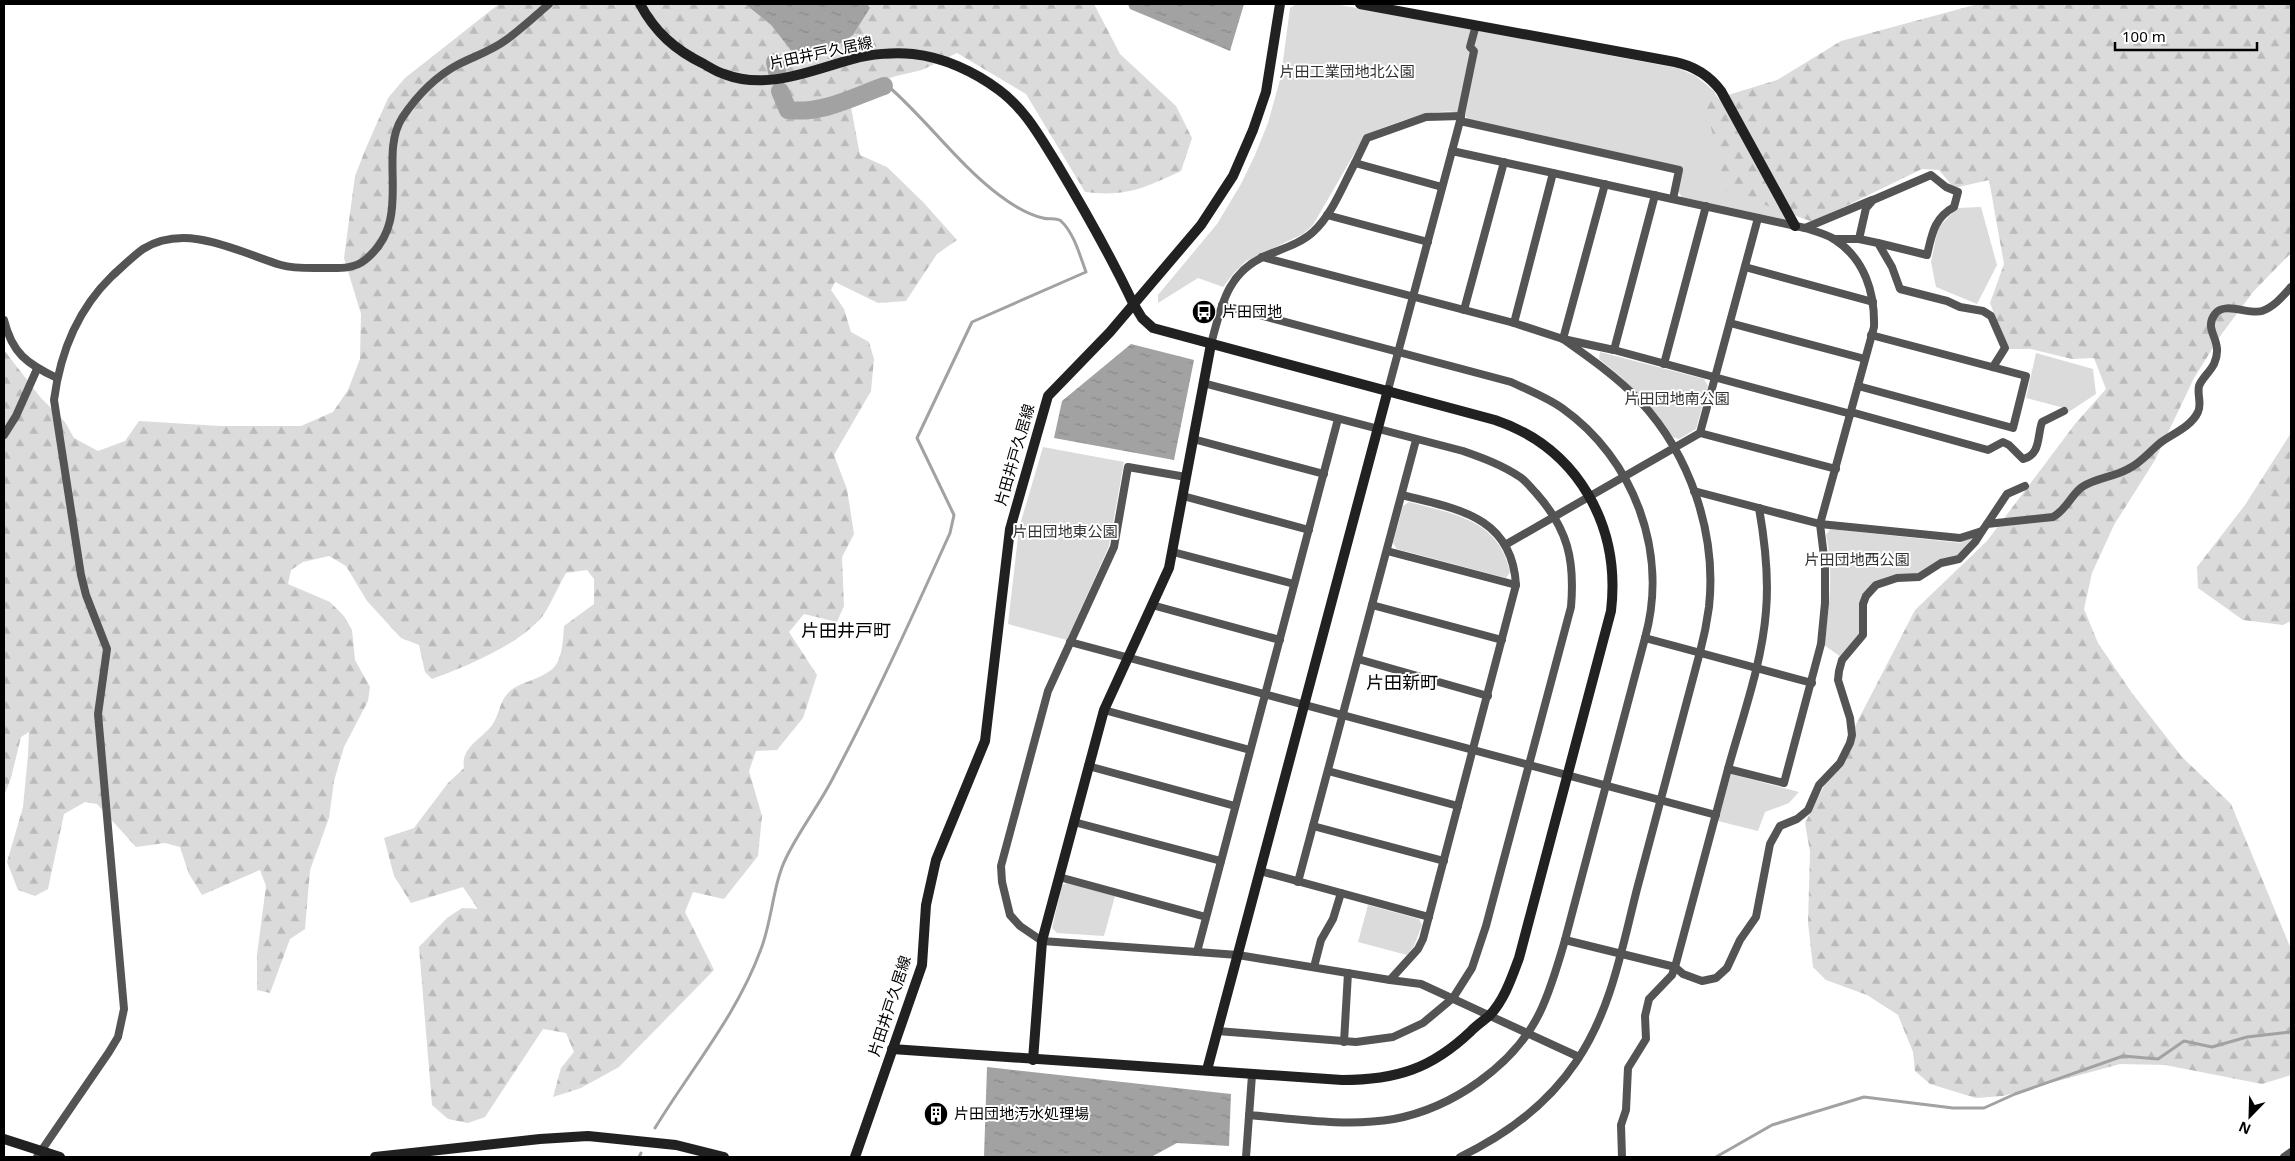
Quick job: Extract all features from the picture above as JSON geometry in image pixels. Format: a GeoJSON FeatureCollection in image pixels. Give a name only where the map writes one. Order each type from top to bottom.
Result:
{"type":"FeatureCollection","features":[{"type":"Feature","properties":{"kind":"street"},"geometry":{"type":"LineString","coordinates":[[39,1154],[114,1045],[120,1030],[124,1009],[98,714],[107,649],[86,595],[81,575],[54,400],[57,378],[69,337],[85,310],[104,284],[144,249],[164,241],[182,237],[199,239],[283,266],[303,268],[340,268],[356,266],[365,261],[376,250],[390,218],[394,199],[396,131],[402,119],[432,82],[444,72],[483,55],[506,40],[549,4]]}},
{"type":"Feature","properties":{"kind":"street","name":"片田井戸久居線"},"geometry":{"type":"LineString","coordinates":[[640,4],[651,25],[684,54],[725,75],[763,81],[796,77],[855,58],[912,54],[944,61],[985,80],[1013,102],[1034,128],[1077,197],[1133,303],[1110,332],[1055,386],[1048,396],[1038,424],[1010,530],[985,741],[936,860],[926,905],[922,965],[855,1157]]}},
{"type":"Feature","properties":{"kind":"street"},"geometry":{"type":"LineString","coordinates":[[892,1049],[1033,1060],[1207,1070],[1252,1075],[1369,1080],[1427,1064],[1452,1049],[1490,1015],[1509,984],[1519,958],[1568,776],[1613,597],[1612,555],[1590,496],[1562,461],[1535,438],[1519,429],[1495,420],[1388,390],[1153,328],[1142,318],[1133,303],[1201,225],[1233,176],[1253,130],[1266,92],[1280,4]]}},
{"type":"Feature","properties":{"kind":"street"},"geometry":{"type":"LineString","coordinates":[[1360,4],[1675,62],[1694,68],[1704,74],[1721,91],[1800,227]]}},
{"type":"Feature","properties":{"kind":"street"},"geometry":{"type":"LineString","coordinates":[[1207,1070],[1452,150],[1474,51],[1470,47],[1476,25]]}},
{"type":"Feature","properties":{"kind":"street"},"geometry":{"type":"LineString","coordinates":[[1033,1060],[1042,940],[1104,710],[1169,568],[1211,344],[1222,305],[1231,284],[1247,267],[1262,257],[1305,239],[1315,230],[1327,214],[1367,138],[1426,117],[1460,118],[1679,170],[1672,199]]}},
{"type":"Feature","properties":{"kind":"street"},"geometry":{"type":"LineString","coordinates":[[1452,150],[1800,227],[1834,239],[1859,239],[1927,255],[1935,224],[1944,212],[1954,207],[1958,192],[1946,187],[1931,175],[1874,200],[1800,227]]}},
{"type":"Feature","properties":{"kind":"street"},"geometry":{"type":"LineString","coordinates":[[1464,310],[1504,162]]}},
{"type":"Feature","properties":{"kind":"street"},"geometry":{"type":"LineString","coordinates":[[1355,163],[1442,187]]}},
{"type":"Feature","properties":{"kind":"street"},"geometry":{"type":"LineString","coordinates":[[1514,323],[1554,173]]}},
{"type":"Feature","properties":{"kind":"street"},"geometry":{"type":"LineString","coordinates":[[1563,339],[1604,184]]}},
{"type":"Feature","properties":{"kind":"street"},"geometry":{"type":"LineString","coordinates":[[1614,350],[1655,195]]}},
{"type":"Feature","properties":{"kind":"street"},"geometry":{"type":"LineString","coordinates":[[1859,239],[1866,208],[1874,200]]}},
{"type":"Feature","properties":{"kind":"street"},"geometry":{"type":"LineString","coordinates":[[1664,364],[1706,206]]}},
{"type":"Feature","properties":{"kind":"street"},"geometry":{"type":"LineString","coordinates":[[1327,214],[1428,242]]}},
{"type":"Feature","properties":{"kind":"street"},"geometry":{"type":"LineString","coordinates":[[1700,433],[1758,218]]}},
{"type":"Feature","properties":{"kind":"street"},"geometry":{"type":"LineString","coordinates":[[1728,769],[1784,783],[1821,644],[1825,565],[1820,524],[1874,327],[1870,285],[1860,266],[1850,253],[1834,239]]}},
{"type":"Feature","properties":{"kind":"street"},"geometry":{"type":"LineString","coordinates":[[1878,244],[1892,267],[1900,289],[1947,301],[1960,307],[1983,311],[1991,316],[2005,348],[1993,367]]}},
{"type":"Feature","properties":{"kind":"street"},"geometry":{"type":"LineString","coordinates":[[1262,257],[1514,323],[1563,339],[1614,350],[1988,450],[2003,442],[2012,447],[2023,459],[2029,457],[2036,450],[2042,422],[2064,411]]}},
{"type":"Feature","properties":{"kind":"street"},"geometry":{"type":"LineString","coordinates":[[1745,267],[1873,302]]}},
{"type":"Feature","properties":{"kind":"street"},"geometry":{"type":"LineString","coordinates":[[1694,491],[1820,524],[1960,538],[1984,528],[2053,517],[2059,513],[2082,487],[2117,475],[2137,464],[2193,419],[2199,411],[2199,387],[2218,354],[2218,346],[2210,328],[2216,312],[2223,309],[2261,311],[2275,303],[2291,287]]}},
{"type":"Feature","properties":{"kind":"street"},"geometry":{"type":"LineString","coordinates":[[1222,305],[1511,382],[1537,393],[1563,409],[1588,430],[1603,446],[1624,476],[1644,521],[1653,566],[1652,603],[1645,638],[1565,940],[1550,990],[1528,1033],[1484,1077],[1458,1095],[1426,1110],[1395,1119],[1357,1122],[1250,1115]]}},
{"type":"Feature","properties":{"kind":"street"},"geometry":{"type":"LineString","coordinates":[[4,320],[17,350],[26,361],[57,378]]}},
{"type":"Feature","properties":{"kind":"street"},"geometry":{"type":"LineString","coordinates":[[1730,323],[1865,359]]}},
{"type":"Feature","properties":{"kind":"street"},"geometry":{"type":"LineString","coordinates":[[1858,386],[2013,428],[2026,376],[1871,335]]}},
{"type":"Feature","properties":{"kind":"street"},"geometry":{"type":"LineString","coordinates":[[1460,1157],[1502,1135],[1522,1120],[1562,1080],[1579,1058],[1606,1004],[1700,652],[1709,605],[1709,557],[1704,527],[1694,491],[1675,447],[1639,401],[1615,377],[1563,339]]}},
{"type":"Feature","properties":{"kind":"street"},"geometry":{"type":"LineString","coordinates":[[4,435],[16,416],[37,368]]}},
{"type":"Feature","properties":{"kind":"street"},"geometry":{"type":"LineString","coordinates":[[1203,383],[1463,451],[1500,465],[1522,478],[1554,517],[1563,531],[1573,575],[1571,607],[1480,948],[1467,978],[1453,998],[1423,1023],[1401,1034],[1374,1041],[1344,1042],[1217,1031]]}},
{"type":"Feature","properties":{"kind":"street"},"geometry":{"type":"LineString","coordinates":[[1197,952],[1338,419]]}},
{"type":"Feature","properties":{"kind":"street"},"geometry":{"type":"LineString","coordinates":[[1505,545],[1700,433],[1836,469]]}},
{"type":"Feature","properties":{"kind":"street"},"geometry":{"type":"LineString","coordinates":[[1193,440],[1324,474]]}},
{"type":"Feature","properties":{"kind":"street"},"geometry":{"type":"LineString","coordinates":[[1298,882],[1416,440]]}},
{"type":"Feature","properties":{"kind":"street"},"geometry":{"type":"LineString","coordinates":[[1186,477],[1128,467],[1114,547],[1048,691],[1000,872],[1010,915],[1020,926],[1042,940],[1238,955],[1421,984],[1579,1058]]}},
{"type":"Feature","properties":{"kind":"street"},"geometry":{"type":"LineString","coordinates":[[1565,940],[1675,967],[1683,974],[1702,981],[1716,978],[1727,968],[1740,940],[1756,918],[1770,844],[1774,836],[1780,826],[1801,817],[1808,810],[1818,785],[1840,763],[1848,747],[1852,735],[1850,718],[1838,680],[1839,671],[1842,660],[1862,635],[1863,604],[1866,596],[1876,585],[1897,578],[1919,577],[1941,563],[1959,559],[1975,542],[2006,494],[2025,486]]}},
{"type":"Feature","properties":{"kind":"street"},"geometry":{"type":"LineString","coordinates":[[1390,980],[1418,949],[1429,917],[1516,585],[1513,562],[1505,545],[1491,528],[1474,516],[1402,495]]}},
{"type":"Feature","properties":{"kind":"street"},"geometry":{"type":"LineString","coordinates":[[1183,496],[1309,530]]}},
{"type":"Feature","properties":{"kind":"street"},"geometry":{"type":"LineString","coordinates":[[1622,1157],[1621,1125],[1626,1110],[1628,1068],[1646,1039],[1646,1016],[1649,999],[1672,975],[1675,967],[1756,668],[1766,612],[1766,561],[1759,508]]}},
{"type":"Feature","properties":{"kind":"street"},"geometry":{"type":"LineString","coordinates":[[1387,551],[1516,585]]}},
{"type":"Feature","properties":{"kind":"street"},"geometry":{"type":"LineString","coordinates":[[1173,552],[1294,584]]}},
{"type":"Feature","properties":{"kind":"street"},"geometry":{"type":"LineString","coordinates":[[1152,605],[1280,640]]}},
{"type":"Feature","properties":{"kind":"street"},"geometry":{"type":"LineString","coordinates":[[1372,605],[1502,640]]}},
{"type":"Feature","properties":{"kind":"street"},"geometry":{"type":"LineString","coordinates":[[1645,638],[1812,683]]}},
{"type":"Feature","properties":{"kind":"street"},"geometry":{"type":"LineString","coordinates":[[1070,642],[1716,816]]}},
{"type":"Feature","properties":{"kind":"street"},"geometry":{"type":"LineString","coordinates":[[1358,660],[1488,696]]}},
{"type":"Feature","properties":{"kind":"street"},"geometry":{"type":"LineString","coordinates":[[1104,710],[1250,750]]}},
{"type":"Feature","properties":{"kind":"street"},"geometry":{"type":"LineString","coordinates":[[1088,766],[1235,806]]}},
{"type":"Feature","properties":{"kind":"street"},"geometry":{"type":"LineString","coordinates":[[1328,771],[1458,806]]}},
{"type":"Feature","properties":{"kind":"street"},"geometry":{"type":"LineString","coordinates":[[1074,822],[1221,861]]}},
{"type":"Feature","properties":{"kind":"street"},"geometry":{"type":"LineString","coordinates":[[1313,826],[1444,861]]}},
{"type":"Feature","properties":{"kind":"street"},"geometry":{"type":"LineString","coordinates":[[1260,871],[1429,917]]}},
{"type":"Feature","properties":{"kind":"street"},"geometry":{"type":"LineString","coordinates":[[1059,877],[1206,917]]}},
{"type":"Feature","properties":{"kind":"street"},"geometry":{"type":"LineString","coordinates":[[1314,967],[1321,940],[1333,919],[1341,893]]}},
{"type":"Feature","properties":{"kind":"street"},"geometry":{"type":"LineString","coordinates":[[1344,1042],[1348,973]]}},
{"type":"Feature","properties":{"kind":"street"},"geometry":{"type":"LineString","coordinates":[[1246,1157],[1252,1075]]}},
{"type":"Feature","properties":{"kind":"street"},"geometry":{"type":"LineString","coordinates":[[375,1157],[540,1139],[588,1136],[676,1145],[724,1157]]}},
{"type":"Feature","properties":{"kind":"street"},"geometry":{"type":"LineString","coordinates":[[4,1139],[39,1154],[60,1157]]}},
{"type":"Feature","properties":{"kind":"street"},"geometry":{"type":"LineString","coordinates":[[2284,1157],[2291,1152]]}},
{"type":"Feature","properties":{"kind":"green space"},"geometry":{"type":"Polygon","coordinates":[[[499,4],[745,4],[771,25],[796,57],[870,9],[867,4],[1094,4],[1120,54],[1176,106],[1192,138],[1181,171],[1135,190],[1113,193],[1085,192],[1026,94],[957,53],[922,70],[848,91],[860,155],[887,167],[923,202],[957,240],[937,254],[906,301],[878,303],[835,282],[831,290],[844,309],[851,332],[869,342],[874,359],[871,391],[834,455],[847,489],[854,534],[842,557],[844,606],[837,622],[804,614],[789,632],[817,675],[803,718],[777,750],[756,751],[749,771],[762,816],[758,856],[724,899],[693,892],[685,912],[714,970],[619,1067],[581,1088],[553,1097],[561,1068],[574,1052],[566,1033],[543,1029],[485,1117],[468,1123],[448,1119],[432,1105],[419,947],[447,918],[462,908],[478,909],[463,887],[411,903],[394,876],[384,838],[414,828],[448,783],[464,768],[464,760],[469,748],[490,728],[507,694],[516,687],[543,675],[554,667],[561,653],[564,626],[594,604],[594,579],[587,570],[566,573],[546,611],[525,633],[495,652],[432,679],[425,672],[419,645],[401,638],[367,601],[346,566],[329,556],[303,562],[291,570],[288,584],[330,602],[344,616],[352,630],[355,660],[370,687],[368,701],[344,747],[334,781],[329,818],[310,870],[305,929],[290,939],[270,993],[257,990],[257,955],[266,886],[260,870],[202,895],[189,874],[180,847],[165,843],[136,847],[97,804],[85,802],[64,814],[48,889],[35,896],[18,890],[7,862],[23,807],[29,732],[21,737],[11,778],[4,796],[4,350],[41,398],[65,422],[74,438],[98,451],[125,441],[139,421],[220,426],[301,426],[333,412],[348,390],[360,359],[361,314],[344,258],[355,176],[366,148],[388,98],[405,78],[499,4]]]}},
{"type":"Feature","properties":{"kind":"green space","name":"片田工業団地北公園"},"geometry":{"type":"Polygon","coordinates":[[[1296,4],[1335,4],[1677,68],[1696,76],[1714,91],[1787,220],[1682,197],[1678,191],[1683,168],[1469,120],[1461,114],[1449,112],[1434,113],[1418,116],[1365,135],[1313,225],[1303,234],[1246,261],[1223,287],[1198,278],[1158,303],[1158,295],[1217,224],[1241,184],[1255,155],[1268,123],[1281,76],[1290,8],[1296,4]]]}},
{"type":"Feature","properties":{"kind":"green space"},"geometry":{"type":"Polygon","coordinates":[[[1978,4],[2291,4],[2291,253],[2253,292],[2221,335],[2194,378],[2155,460],[2114,525],[2092,573],[2084,609],[2098,643],[2132,693],[2182,757],[2231,804],[2291,949],[2291,1075],[2262,1084],[2165,1065],[2120,1064],[2003,1096],[1976,1098],[1930,1084],[1915,1071],[1913,1052],[1898,1015],[1867,995],[1826,980],[1813,967],[1808,923],[1810,852],[1805,823],[1915,610],[1987,541],[2075,424],[2106,389],[2094,358],[2072,359],[2031,349],[2008,349],[1990,303],[2004,264],[1989,180],[1954,188],[1939,170],[1922,169],[1813,222],[1726,191],[1705,102],[1777,80],[1841,41],[1978,4]]]}},
{"type":"Feature","properties":{"kind":"green space"},"geometry":{"type":"Polygon","coordinates":[[[1981,207],[1997,265],[1977,304],[1936,287],[1931,262],[1938,228],[1957,208],[1981,207]]]}},
{"type":"Feature","properties":{"kind":"green space","name":"片田団地南公園"},"geometry":{"type":"Polygon","coordinates":[[[1600,352],[1704,379],[1708,386],[1696,429],[1679,439],[1672,437],[1639,395],[1599,359],[1600,352]]]}},
{"type":"Feature","properties":{"kind":"green space"},"geometry":{"type":"Polygon","coordinates":[[[2036,353],[2093,369],[2096,394],[2067,413],[2064,408],[2026,398],[2036,353]]]}},
{"type":"Feature","properties":{"kind":"green space"},"geometry":{"type":"Polygon","coordinates":[[[2291,433],[2291,621],[2283,625],[2243,620],[2198,588],[2197,567],[2245,505],[2291,433]]]}},
{"type":"Feature","properties":{"kind":"green space","name":"片田団地東公園"},"geometry":{"type":"Polygon","coordinates":[[[1043,447],[1124,462],[1109,546],[1067,640],[1008,624],[1019,528],[1043,447]]]}},
{"type":"Feature","properties":{"kind":"green space"},"geometry":{"type":"Polygon","coordinates":[[[1409,502],[1457,515],[1485,530],[1496,540],[1504,554],[1510,572],[1506,578],[1397,549],[1393,543],[1403,506],[1409,502]]]}},
{"type":"Feature","properties":{"kind":"green space","name":"片田団地西公園"},"geometry":{"type":"Polygon","coordinates":[[[1830,529],[1961,543],[1963,539],[1973,535],[1974,539],[1958,556],[1920,574],[1890,576],[1873,583],[1864,593],[1859,635],[1841,657],[1824,645],[1830,576],[1826,535],[1830,529]]]}},
{"type":"Feature","properties":{"kind":"green space"},"geometry":{"type":"Polygon","coordinates":[[[1731,774],[1799,792],[1789,803],[1765,812],[1758,831],[1718,821],[1731,774]]]}},
{"type":"Feature","properties":{"kind":"green space"},"geometry":{"type":"Polygon","coordinates":[[[1067,883],[1115,896],[1104,936],[1057,933],[1052,928],[1062,885],[1067,883]]]}},
{"type":"Feature","properties":{"kind":"green space"},"geometry":{"type":"Polygon","coordinates":[[[1368,905],[1419,919],[1422,925],[1414,946],[1407,955],[1358,942],[1368,905]]]}},
{"type":"Feature","properties":{"kind":"water"},"geometry":{"type":"Polygon","coordinates":[[[745,4],[867,4],[870,8],[853,35],[819,58],[796,57],[771,25],[745,4]]]}},
{"type":"Feature","properties":{"kind":"water"},"geometry":{"type":"Polygon","coordinates":[[[1128,4],[1244,4],[1230,51],[1130,9],[1128,4]]]}},
{"type":"Feature","properties":{"kind":"water"},"geometry":{"type":"Polygon","coordinates":[[[1131,344],[1194,360],[1174,460],[1054,438],[1062,401],[1131,344]]]}},
{"type":"Feature","properties":{"kind":"water"},"geometry":{"type":"Polygon","coordinates":[[[987,1067],[1231,1094],[1229,1146],[1177,1143],[1151,1157],[984,1157],[987,1067]]]}},
{"type":"Feature","properties":{"kind":"waterway"},"geometry":{"type":"LineString","coordinates":[[775,62],[777,72]]}},
{"type":"Feature","properties":{"kind":"waterway"},"geometry":{"type":"LineString","coordinates":[[655,1128],[726,1019],[751,973],[765,938],[778,879],[786,858],[850,746],[894,656],[950,533],[954,515],[917,438],[972,322],[1086,272],[1073,238],[1061,221],[1045,219],[1031,214],[999,195],[970,170],[902,99],[888,86],[884,86]]}},
{"type":"Feature","properties":{"kind":"waterway"},"geometry":{"type":"LineString","coordinates":[[780,91],[788,110],[801,111],[837,104],[884,86]]}},
{"type":"Feature","properties":{"kind":"waterway"},"geometry":{"type":"LineString","coordinates":[[1716,1157],[1772,1125],[1864,1097],[1953,1108],[1984,1108],[2015,1094],[2123,1056],[2158,1059],[2184,1041],[2212,1047],[2247,1037],[2291,1032]]}},
{"type":"Feature","properties":{"kind":"waterway"},"geometry":{"type":"LineString","coordinates":[[639,1157],[641,1153]]}},
{"type":"Feature","properties":{"kind":"place","name":"片田団地"},"geometry":{"type":"Point","coordinates":[1204,312]}},
{"type":"Feature","properties":{"kind":"place","name":"片田団地汚水処理場"},"geometry":{"type":"Point","coordinates":[936,1114]}},
{"type":"Feature","properties":{"kind":"district","name":"片田井戸町"},"geometry":{"type":"Point","coordinates":[846,631]}},
{"type":"Feature","properties":{"kind":"district","name":"片田新町"},"geometry":{"type":"Point","coordinates":[1402,683]}}]}
